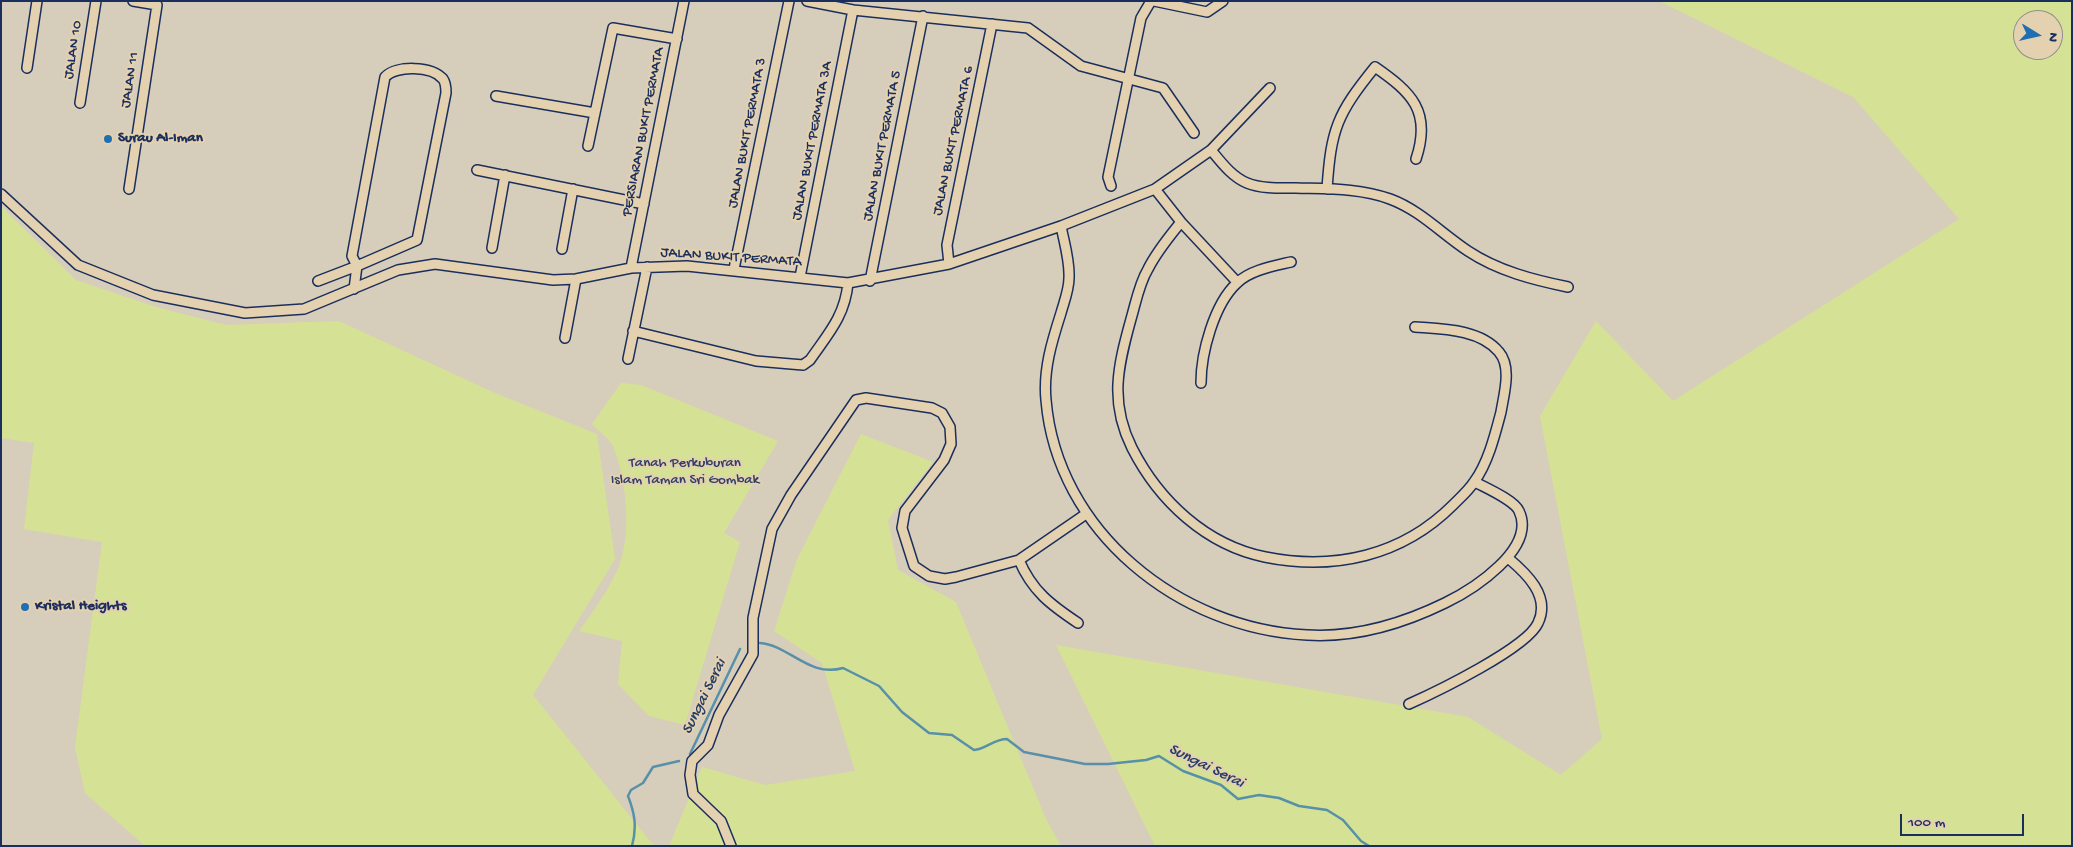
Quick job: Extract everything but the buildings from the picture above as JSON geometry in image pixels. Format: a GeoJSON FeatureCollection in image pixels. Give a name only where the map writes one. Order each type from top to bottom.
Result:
{"type":"FeatureCollection","features":[{"type":"Feature","properties":{"kind":"street"},"geometry":{"type":"LineString","coordinates":[[27,68],[37,1]]}},
{"type":"Feature","properties":{"kind":"street","name":"JALAN 10"},"geometry":{"type":"LineString","coordinates":[[80,103],[96,1]]}},
{"type":"Feature","properties":{"kind":"street","name":"JALAN 11"},"geometry":{"type":"LineString","coordinates":[[129,189],[156,5],[133,1]]}},
{"type":"Feature","properties":{"kind":"street","name":"PERSIARAN BUKIT PERMATA"},"geometry":{"type":"LineString","coordinates":[[631,268],[684,1]]}},
{"type":"Feature","properties":{"kind":"street","name":"JALAN BUKIT PERMATA 3"},"geometry":{"type":"LineString","coordinates":[[734,269],[789,1]]}},
{"type":"Feature","properties":{"kind":"street"},"geometry":{"type":"LineString","coordinates":[[807,1],[852,10],[1028,28],[1081,66],[1163,88],[1194,133]]}},
{"type":"Feature","properties":{"kind":"street"},"geometry":{"type":"LineString","coordinates":[[1111,186],[1108,177],[1141,18],[1153,1],[1207,12],[1222,1]]}},
{"type":"Feature","properties":{"kind":"street","name":"JALAN BUKIT PERMATA 3A"},"geometry":{"type":"LineString","coordinates":[[800,277],[852,10]]}},
{"type":"Feature","properties":{"kind":"street","name":"JALAN BUKIT PERMATA 5"},"geometry":{"type":"LineString","coordinates":[[870,280],[923,16]]}},
{"type":"Feature","properties":{"kind":"street","name":"JALAN BUKIT PERMATA 6"},"geometry":{"type":"LineString","coordinates":[[949,264],[947,245],[992,24]]}},
{"type":"Feature","properties":{"kind":"street"},"geometry":{"type":"LineString","coordinates":[[588,146],[613,28],[677,39]]}},
{"type":"Feature","properties":{"kind":"street"},"geometry":{"type":"LineString","coordinates":[[1327,189],[1330,150],[1336,126],[1350,98],[1375,67],[1410,94],[1418,111],[1422,136],[1416,159]]}},
{"type":"Feature","properties":{"kind":"street"},"geometry":{"type":"LineString","coordinates":[[318,281],[357,266],[417,240],[446,93],[444,80],[439,75],[419,69],[399,68],[390,71],[385,77],[352,256],[357,266],[354,289]]}},
{"type":"Feature","properties":{"kind":"street","name":"JALAN BUKIT PERMATA"},"geometry":{"type":"LineString","coordinates":[[1,194],[78,265],[153,295],[245,313],[304,309],[398,270],[435,264],[553,280],[576,280],[647,266],[687,266],[734,269],[848,283],[949,264],[1061,226],[1155,189],[1211,150],[1270,88]]}},
{"type":"Feature","properties":{"kind":"street"},"geometry":{"type":"LineString","coordinates":[[496,96],[595,113]]}},
{"type":"Feature","properties":{"kind":"street"},"geometry":{"type":"LineString","coordinates":[[1211,150],[1229,171],[1246,182],[1265,187],[1327,189],[1372,194],[1390,199],[1414,211],[1469,252],[1490,263],[1540,281],[1568,287]]}},
{"type":"Feature","properties":{"kind":"street"},"geometry":{"type":"LineString","coordinates":[[477,170],[644,204]]}},
{"type":"Feature","properties":{"kind":"street"},"geometry":{"type":"LineString","coordinates":[[492,248],[505,175]]}},
{"type":"Feature","properties":{"kind":"street"},"geometry":{"type":"LineString","coordinates":[[562,249],[573,189]]}},
{"type":"Feature","properties":{"kind":"street"},"geometry":{"type":"LineString","coordinates":[[1155,189],[1181,222],[1237,282]]}},
{"type":"Feature","properties":{"kind":"street"},"geometry":{"type":"LineString","coordinates":[[1181,222],[1157,252],[1141,284],[1117,374],[1124,430],[1144,471],[1168,502],[1200,528],[1250,554],[1298,563],[1329,562],[1364,556],[1401,543],[1440,518],[1474,482],[1487,456],[1498,423],[1506,370],[1499,352],[1475,336],[1416,327]]}},
{"type":"Feature","properties":{"kind":"street"},"geometry":{"type":"LineString","coordinates":[[1061,226],[1070,279],[1048,358],[1046,400],[1058,456],[1086,514],[1125,559],[1175,597],[1230,620],[1258,629],[1287,634],[1334,635],[1384,627],[1447,602],[1472,587],[1508,558],[1521,533],[1519,511],[1514,504],[1474,482]]}},
{"type":"Feature","properties":{"kind":"street"},"geometry":{"type":"LineString","coordinates":[[1201,383],[1201,364],[1209,332],[1224,301],[1237,282],[1269,267],[1291,262]]}},
{"type":"Feature","properties":{"kind":"street"},"geometry":{"type":"LineString","coordinates":[[628,358],[647,266]]}},
{"type":"Feature","properties":{"kind":"street"},"geometry":{"type":"LineString","coordinates":[[565,338],[576,280]]}},
{"type":"Feature","properties":{"kind":"street"},"geometry":{"type":"LineString","coordinates":[[633,331],[756,361],[803,365],[810,360],[841,314],[848,283]]}},
{"type":"Feature","properties":{"kind":"street"},"geometry":{"type":"LineString","coordinates":[[731,846],[721,821],[693,794],[690,775],[692,761],[708,745],[719,716],[753,654],[753,618],[772,529],[790,495],[856,400],[866,398],[932,408],[942,414],[950,426],[951,444],[944,460],[905,511],[902,528],[914,566],[929,576],[945,579],[1019,560],[1086,514]]}},
{"type":"Feature","properties":{"kind":"street"},"geometry":{"type":"LineString","coordinates":[[1409,704],[1504,653],[1529,634],[1538,623],[1540,600],[1535,585],[1525,572],[1508,558]]}},
{"type":"Feature","properties":{"kind":"street"},"geometry":{"type":"LineString","coordinates":[[1019,560],[1027,580],[1053,607],[1078,623]]}},
{"type":"Feature","properties":{"kind":"green space"},"geometry":{"type":"Polygon","coordinates":[[[1659,1],[2072,1],[2072,846],[1155,846],[1056,645],[1468,717],[1561,775],[1602,739],[1540,416],[1596,321],[1673,401],[1959,219],[1853,97],[1659,1]]]}},
{"type":"Feature","properties":{"kind":"green space"},"geometry":{"type":"Polygon","coordinates":[[[1,206],[76,280],[156,307],[226,325],[339,321],[495,393],[597,434],[615,559],[533,695],[654,846],[145,846],[85,793],[75,747],[102,542],[24,529],[34,443],[1,438],[1,206]]]}},
{"type":"Feature","properties":{"kind":"green space","name":"Tanah Perkuburan Islam Taman Sri Gombak"},"geometry":{"type":"Polygon","coordinates":[[[621,383],[641,385],[778,441],[724,533],[740,542],[685,725],[649,716],[618,684],[622,641],[579,631],[612,581],[625,544],[625,493],[618,460],[611,443],[592,424],[621,383]]]}},
{"type":"Feature","properties":{"kind":"green space"},"geometry":{"type":"Polygon","coordinates":[[[861,434],[933,462],[888,520],[898,570],[956,602],[1046,819],[1061,846],[669,846],[702,767],[765,785],[855,771],[822,663],[774,631],[797,559],[861,434]]]}},
{"type":"Feature","properties":{"kind":"waterway","name":"Sungai Serai"},"geometry":{"type":"LineString","coordinates":[[760,643],[780,649],[820,669],[843,668],[879,686],[902,712],[929,733],[952,735],[974,750],[1002,739],[1007,739],[1024,752],[1085,764],[1108,764],[1146,760],[1159,756],[1183,771],[1221,785],[1238,799],[1259,795],[1279,798],[1299,806],[1327,810],[1343,820],[1361,841],[1369,846]]}},
{"type":"Feature","properties":{"kind":"waterway","name":"Sungai Serai"},"geometry":{"type":"LineString","coordinates":[[690,754],[740,649]]}},
{"type":"Feature","properties":{"kind":"waterway","name":"Sungai Serai"},"geometry":{"type":"LineString","coordinates":[[632,846],[635,827],[634,815],[628,796],[631,790],[643,783],[653,767],[679,761]]}},
{"type":"Feature","properties":{"kind":"place","name":"Surau Al-Iman"},"geometry":{"type":"Point","coordinates":[108,139]}},
{"type":"Feature","properties":{"kind":"place","name":"Kristal Heights"},"geometry":{"type":"Point","coordinates":[25,607]}}]}
